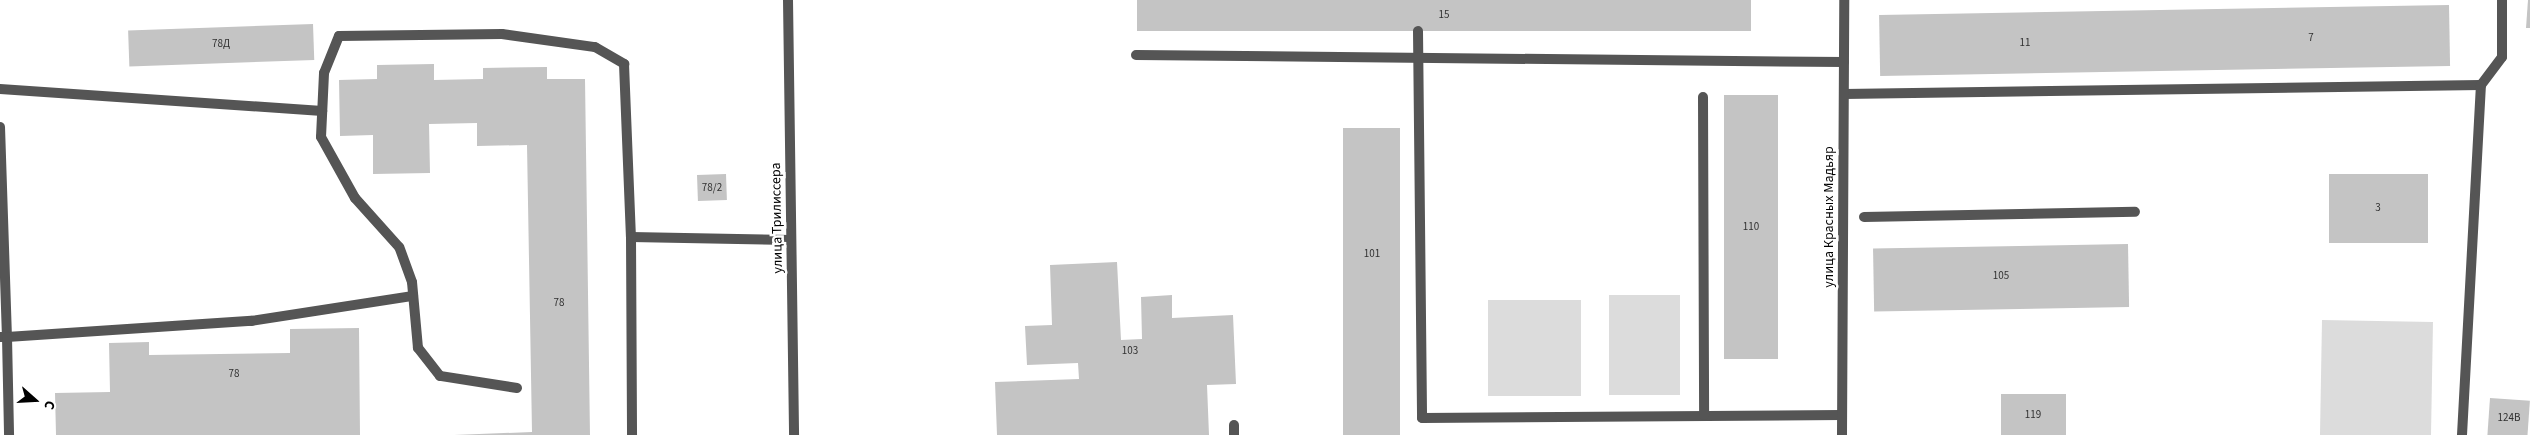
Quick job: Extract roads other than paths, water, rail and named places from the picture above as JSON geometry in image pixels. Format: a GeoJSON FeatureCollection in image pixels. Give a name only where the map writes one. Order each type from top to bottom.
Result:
{"type":"FeatureCollection","features":[{"type":"Feature","properties":{"kind":"street","name":"улица Трилиссера"},"geometry":{"type":"LineString","coordinates":[[788,0],[794,435]]}},
{"type":"Feature","properties":{"kind":"street","name":"улица Красных Мадьяр"},"geometry":{"type":"LineString","coordinates":[[1842,435],[1844,0]]}},
{"type":"Feature","properties":{"kind":"street"},"geometry":{"type":"LineString","coordinates":[[2462,435],[2481,86],[2502,57],[2502,0]]}},
{"type":"Feature","properties":{"kind":"street"},"geometry":{"type":"LineString","coordinates":[[1418,30],[1422,418],[1842,415]]}},
{"type":"Feature","properties":{"kind":"street"},"geometry":{"type":"LineString","coordinates":[[517,388],[440,376],[418,348],[412,282],[399,247],[355,198],[334,165],[321,137],[324,73],[339,36],[502,34],[595,47],[624,64],[631,237],[632,435]]}},
{"type":"Feature","properties":{"kind":"street"},"geometry":{"type":"LineString","coordinates":[[1136,55],[1844,62]]}},
{"type":"Feature","properties":{"kind":"street"},"geometry":{"type":"LineString","coordinates":[[1844,94],[2481,86]]}},
{"type":"Feature","properties":{"kind":"street"},"geometry":{"type":"LineString","coordinates":[[0,89],[322,111]]}},
{"type":"Feature","properties":{"kind":"street"},"geometry":{"type":"LineString","coordinates":[[1703,96],[1704,415]]}},
{"type":"Feature","properties":{"kind":"street"},"geometry":{"type":"LineString","coordinates":[[0,127],[4,337],[9,435]]}},
{"type":"Feature","properties":{"kind":"street"},"geometry":{"type":"LineString","coordinates":[[1864,217],[2135,212]]}},
{"type":"Feature","properties":{"kind":"street"},"geometry":{"type":"LineString","coordinates":[[631,237],[791,240]]}},
{"type":"Feature","properties":{"kind":"street"},"geometry":{"type":"LineString","coordinates":[[4,337],[251,321],[413,296]]}}]}
